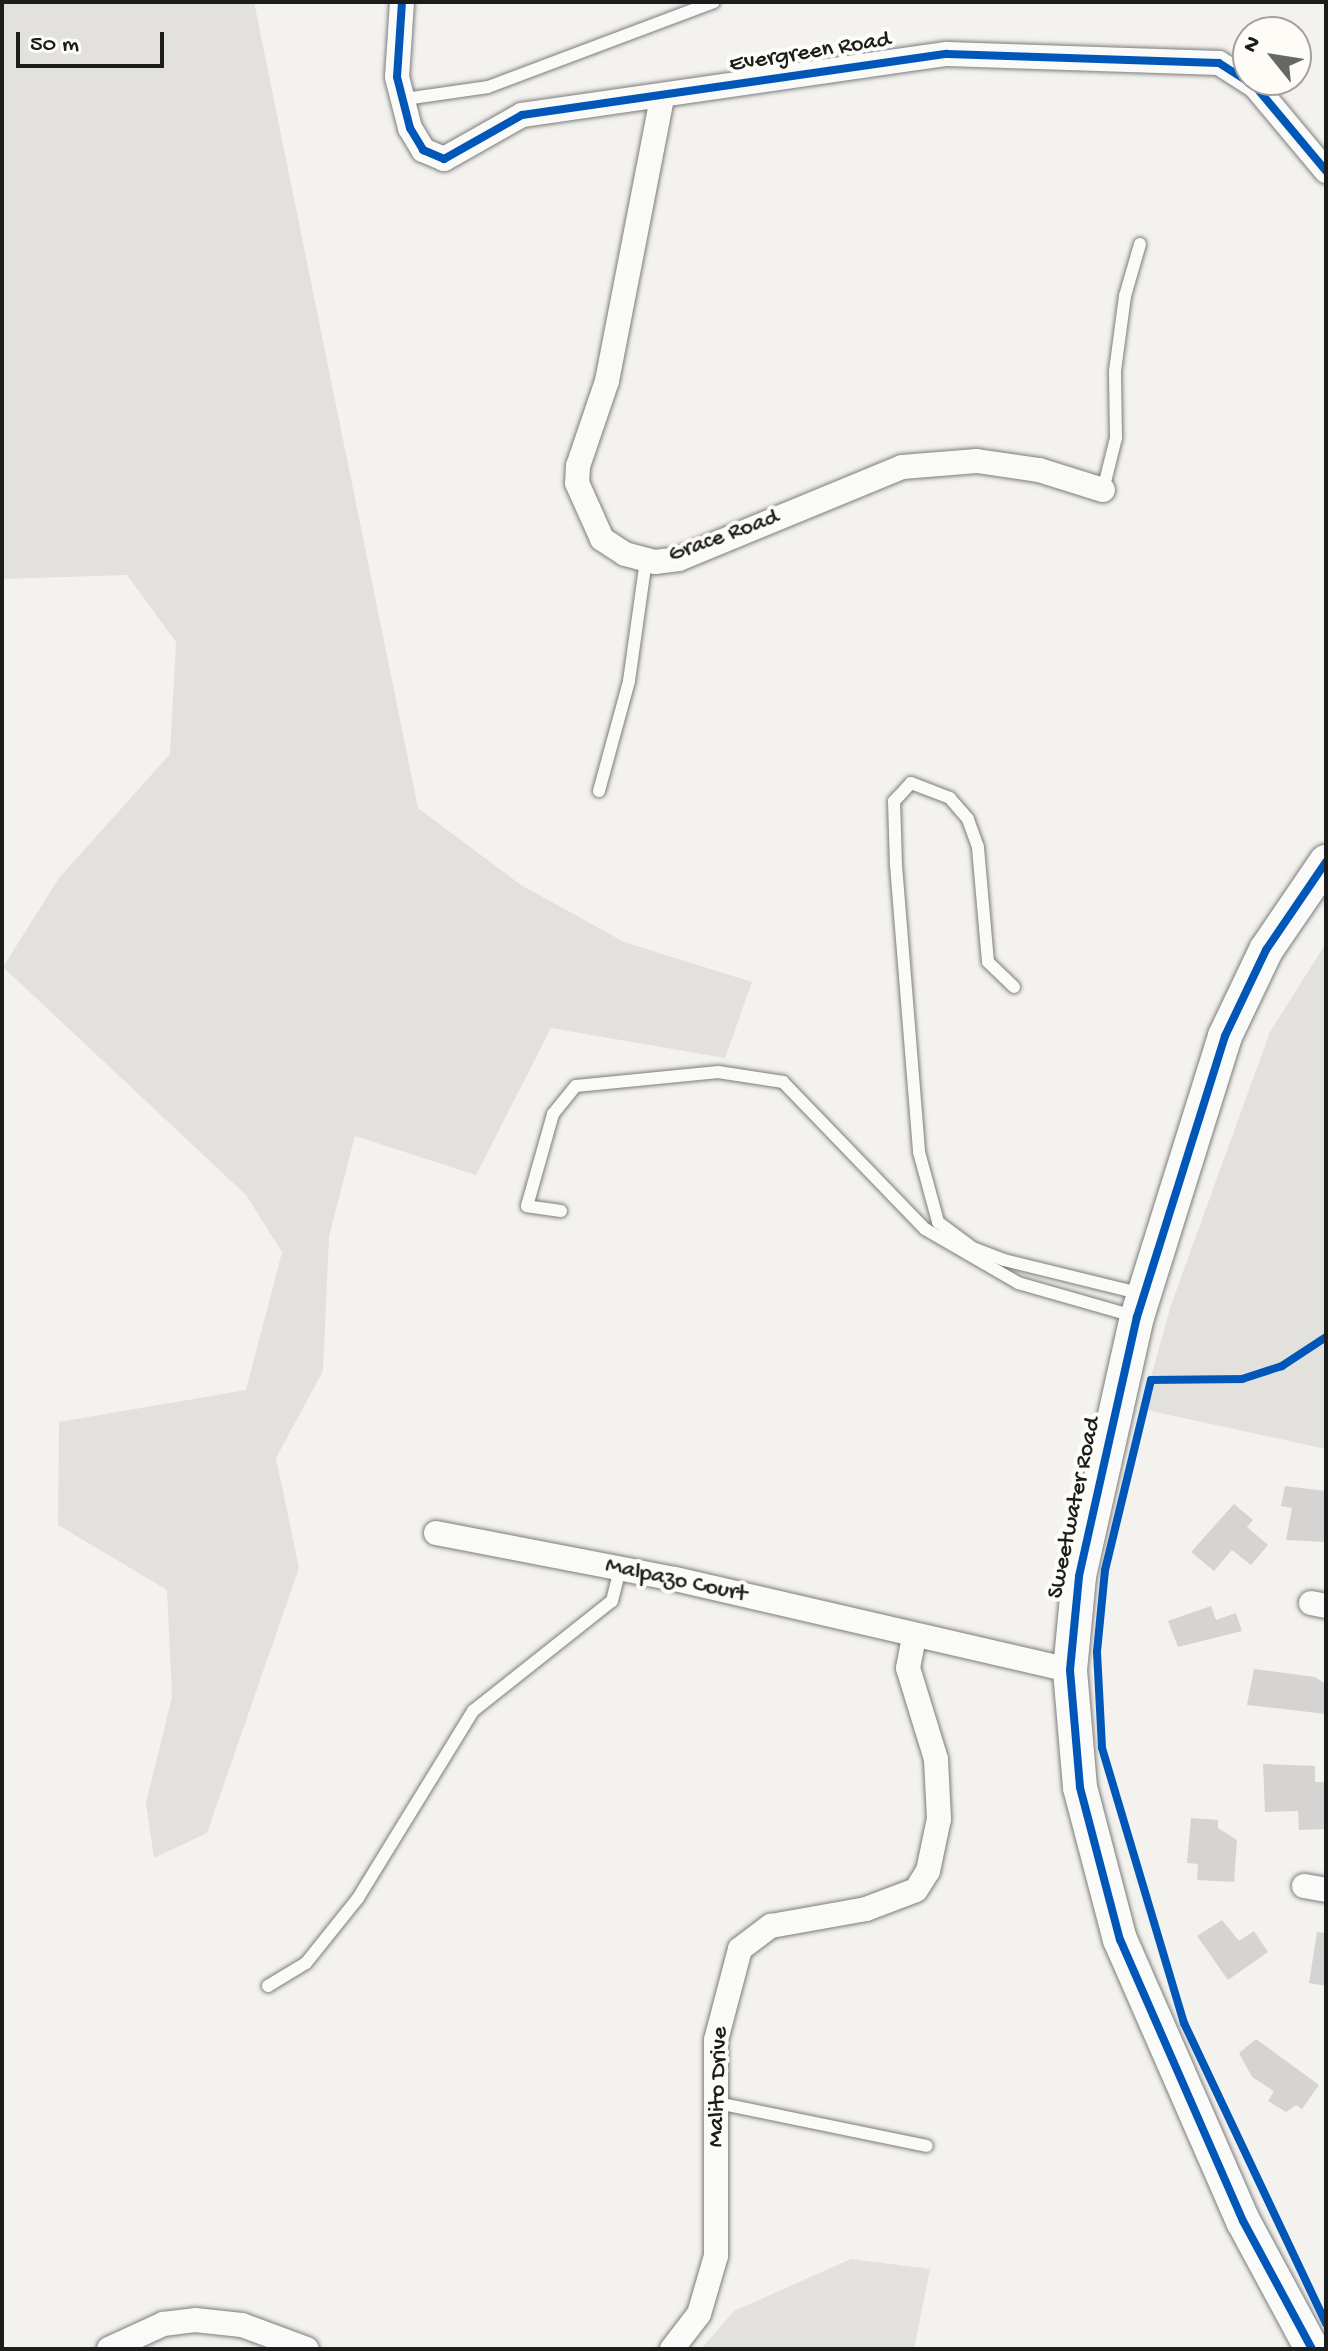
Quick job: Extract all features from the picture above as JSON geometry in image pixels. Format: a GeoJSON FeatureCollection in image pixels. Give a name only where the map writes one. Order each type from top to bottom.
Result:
{"type":"FeatureCollection","features":[{"type":"Feature","properties":{"kind":"main road","name":"Sweetwater Road"},"geometry":{"type":"LineString","coordinates":[[1312,2349],[1243,2221],[1120,1940],[1080,1787],[1070,1670],[1085,1547],[1141,1306],[1231,1022],[1266,950],[1326,862]]}},
{"type":"Feature","properties":{"kind":"street","name":"Evergreen Road"},"geometry":{"type":"LineString","coordinates":[[402,2],[397,63],[413,135],[423,150],[444,159],[522,115],[662,98],[856,62],[947,54],[1206,59],[1244,76],[1326,171]]}},
{"type":"Feature","properties":{"kind":"street","name":"Grace Road"},"geometry":{"type":"LineString","coordinates":[[662,98],[607,381],[577,483],[602,539],[646,560],[679,559],[902,467],[977,461],[1039,470],[1103,490]]}},
{"type":"Feature","properties":{"kind":"street","name":"Malpazo Court"},"geometry":{"type":"LineString","coordinates":[[436,1533],[620,1569],[914,1637]]}},
{"type":"Feature","properties":{"kind":"street"},"geometry":{"type":"LineString","coordinates":[[914,1637],[1070,1670]]}},
{"type":"Feature","properties":{"kind":"street","name":"Malito Drive"},"geometry":{"type":"LineString","coordinates":[[672,2349],[699,2314],[716,2256],[716,2040],[725,1992],[749,1938],[771,1926],[866,1909],[916,1890],[928,1871],[939,1819],[936,1759],[908,1668],[914,1637]]}},
{"type":"Feature","properties":{"kind":"street"},"geometry":{"type":"LineString","coordinates":[[109,2349],[163,2324],[195,2320],[242,2325],[307,2349]]}},
{"type":"Feature","properties":{"kind":"lane"},"geometry":{"type":"LineString","coordinates":[[405,99],[488,87],[714,2]]}},
{"type":"Feature","properties":{"kind":"lane"},"geometry":{"type":"LineString","coordinates":[[1103,490],[1116,438],[1115,371],[1125,296],[1140,244]]}},
{"type":"Feature","properties":{"kind":"lane"},"geometry":{"type":"LineString","coordinates":[[599,791],[629,681],[646,560]]}},
{"type":"Feature","properties":{"kind":"lane"},"geometry":{"type":"LineString","coordinates":[[1014,987],[988,962],[978,847],[968,819],[950,798],[911,783],[894,801],[896,865],[917,1073],[919,1152],[938,1222],[973,1248],[1141,1306]]}},
{"type":"Feature","properties":{"kind":"lane"},"geometry":{"type":"LineString","coordinates":[[561,1211],[527,1206],[553,1114],[576,1086],[718,1072],[783,1082],[925,1229],[1018,1283],[1141,1306]]}},
{"type":"Feature","properties":{"kind":"lane"},"geometry":{"type":"LineString","coordinates":[[268,1986],[306,1963],[358,1898],[473,1711],[612,1601],[620,1569]]}},
{"type":"Feature","properties":{"kind":"lane"},"geometry":{"type":"LineString","coordinates":[[718,2103],[927,2146]]}},
{"type":"Feature","properties":{"kind":"shaded area"},"geometry":{"type":"Polygon","coordinates":[[[2,2],[254,2],[418,808],[521,885],[624,942],[752,982],[725,1058],[551,1028],[476,1175],[355,1136],[329,1236],[323,1371],[276,1458],[299,1568],[207,1833],[154,1858],[146,1803],[172,1697],[167,1590],[58,1525],[59,1422],[246,1390],[282,1252],[246,1195],[3,967],[59,878],[170,754],[176,642],[127,575],[2,579],[2,2]]]}},
{"type":"Feature","properties":{"kind":"shaded area"},"geometry":{"type":"Polygon","coordinates":[[[1326,943],[1326,1449],[1142,1409],[1171,1305],[1270,1032],[1326,943]]]}},
{"type":"Feature","properties":{"kind":"shaded area"},"geometry":{"type":"Polygon","coordinates":[[[851,2259],[930,2269],[914,2349],[701,2349],[734,2311],[851,2259]]]}},
{"type":"Feature","properties":{"kind":"building"},"geometry":{"type":"Polygon","coordinates":[[[1285,1486],[1326,1491],[1326,1542],[1286,1540],[1292,1508],[1281,1506],[1285,1486]]]}},
{"type":"Feature","properties":{"kind":"building"},"geometry":{"type":"Polygon","coordinates":[[[1234,1504],[1253,1520],[1247,1527],[1268,1545],[1251,1565],[1232,1550],[1214,1571],[1191,1552],[1234,1504]]]}},
{"type":"Feature","properties":{"kind":"building"},"geometry":{"type":"Polygon","coordinates":[[[1211,1606],[1216,1620],[1236,1613],[1242,1631],[1178,1647],[1168,1621],[1211,1606]]]}},
{"type":"Feature","properties":{"kind":"building"},"geometry":{"type":"Polygon","coordinates":[[[1254,1669],[1315,1677],[1326,1684],[1326,1714],[1247,1705],[1254,1669]]]}},
{"type":"Feature","properties":{"kind":"building"},"geometry":{"type":"Polygon","coordinates":[[[1263,1764],[1315,1766],[1315,1782],[1326,1782],[1325,1829],[1299,1830],[1298,1811],[1265,1812],[1263,1764]]]}},
{"type":"Feature","properties":{"kind":"building"},"geometry":{"type":"Polygon","coordinates":[[[1191,1818],[1218,1820],[1218,1828],[1237,1840],[1234,1882],[1197,1880],[1198,1864],[1187,1863],[1191,1818]]]}},
{"type":"Feature","properties":{"kind":"building"},"geometry":{"type":"Polygon","coordinates":[[[1222,1920],[1239,1941],[1254,1931],[1268,1952],[1228,1980],[1197,1936],[1222,1920]]]}},
{"type":"Feature","properties":{"kind":"building"},"geometry":{"type":"Polygon","coordinates":[[[1317,1932],[1326,1933],[1326,1986],[1309,1983],[1317,1932]]]}},
{"type":"Feature","properties":{"kind":"building"},"geometry":{"type":"Polygon","coordinates":[[[1256,2039],[1319,2085],[1302,2109],[1296,2105],[1286,2112],[1268,2101],[1274,2091],[1252,2077],[1239,2053],[1256,2039]]]}},
{"type":"Feature","properties":{"kind":"cycle path"},"geometry":{"type":"LineString","coordinates":[[402,2],[397,77],[410,128],[423,150],[444,159],[522,115],[947,54],[1219,63],[1255,86],[1326,171]]}},
{"type":"Feature","properties":{"kind":"cycle path"},"geometry":{"type":"LineString","coordinates":[[1312,2349],[1243,2221],[1120,1940],[1080,1787],[1070,1670],[1079,1576],[1137,1317],[1225,1036],[1266,950],[1326,862]]}},
{"type":"Feature","properties":{"kind":"cycle path"},"geometry":{"type":"LineString","coordinates":[[1326,1337],[1282,1366],[1242,1379],[1151,1380],[1105,1570],[1097,1652],[1102,1748],[1184,2023],[1326,2324]]}}]}
